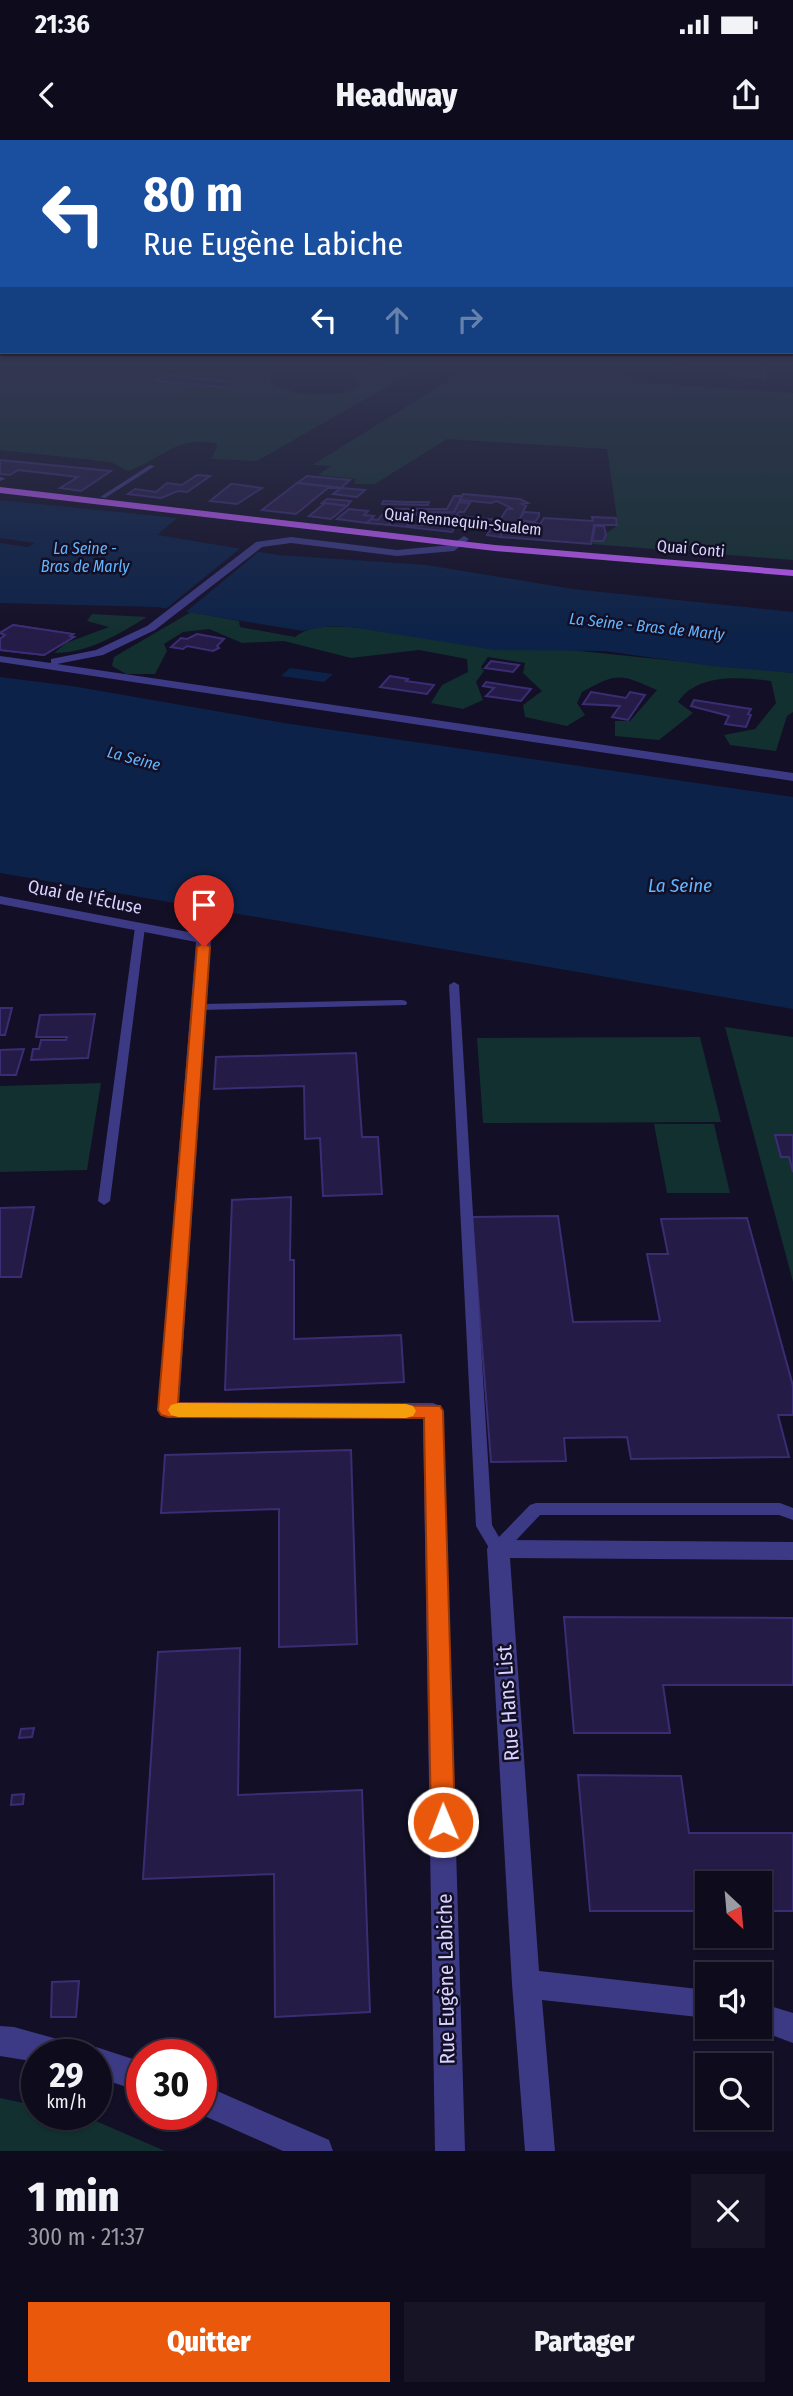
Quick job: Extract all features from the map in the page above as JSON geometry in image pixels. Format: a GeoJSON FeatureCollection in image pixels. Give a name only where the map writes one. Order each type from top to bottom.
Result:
{"type":"FeatureCollection","features":[{"type":"Feature","properties":{"kind":"main road","name":"Quai Rennequin-Sualem"},"geometry":{"type":"LineString","coordinates":[[1,483],[423,537]]}},
{"type":"Feature","properties":{"kind":"main road","name":"Quai Rennequin-Sualem"},"geometry":{"type":"LineString","coordinates":[[1,483],[462,542],[587,552]]}},
{"type":"Feature","properties":{"kind":"main road","name":"Quai Conti"},"geometry":{"type":"LineString","coordinates":[[587,552],[793,567]]}},
{"type":"Feature","properties":{"kind":"main road","name":"Quai Conti"},"geometry":{"type":"LineString","coordinates":[[587,552],[793,573]]}},
{"type":"Feature","properties":{"kind":"street"},"geometry":{"type":"LineString","coordinates":[[422,551],[418,544],[423,537]]}},
{"type":"Feature","properties":{"kind":"street"},"geometry":{"type":"LineString","coordinates":[[37,664],[99,653],[151,628],[254,547],[268,542],[292,540],[384,553],[454,548],[462,542]]}},
{"type":"Feature","properties":{"kind":"street"},"geometry":{"type":"LineString","coordinates":[[95,673],[94,662],[99,653]]}},
{"type":"Feature","properties":{"kind":"street"},"geometry":{"type":"LineString","coordinates":[[0,659],[793,777]]}},
{"type":"Feature","properties":{"kind":"street","name":"Quai de l'Écluse"},"geometry":{"type":"LineString","coordinates":[[0,900],[204,939]]}},
{"type":"Feature","properties":{"kind":"street","name":"Rue Eugène Labiche"},"geometry":{"type":"LineString","coordinates":[[204,939],[168,1410],[433,1411],[450,2151]]}},
{"type":"Feature","properties":{"kind":"street"},"geometry":{"type":"LineString","coordinates":[[498,1549],[793,1551]]}},
{"type":"Feature","properties":{"kind":"street","name":"Rue Hans List"},"geometry":{"type":"LineString","coordinates":[[498,1549],[526,1984],[540,2151]]}},
{"type":"Feature","properties":{"kind":"street"},"geometry":{"type":"LineString","coordinates":[[526,1984],[695,2003]]}},
{"type":"Feature","properties":{"kind":"street"},"geometry":{"type":"LineString","coordinates":[[772,2021],[793,2028]]}},
{"type":"Feature","properties":{"kind":"street"},"geometry":{"type":"LineString","coordinates":[[0,2041],[21,2044]]}},
{"type":"Feature","properties":{"kind":"street"},"geometry":{"type":"LineString","coordinates":[[217,2106],[318,2151]]}},
{"type":"Feature","properties":{"kind":"lane"},"geometry":{"type":"LineString","coordinates":[[103,497],[152,466]]}},
{"type":"Feature","properties":{"kind":"lane"},"geometry":{"type":"LineString","coordinates":[[104,1201],[140,927]]}},
{"type":"Feature","properties":{"kind":"lane"},"geometry":{"type":"LineString","coordinates":[[454,985],[484,1526],[498,1549],[536,1509],[780,1509],[793,1514]]}},
{"type":"Feature","properties":{"kind":"lane"},"geometry":{"type":"LineString","coordinates":[[200,1007],[402,1003]]}},
{"type":"Feature","properties":{"kind":"green space"},"geometry":{"type":"Polygon","coordinates":[[[45,455],[160,455],[128,471],[111,462],[45,455]]]}},
{"type":"Feature","properties":{"kind":"green space"},"geometry":{"type":"Polygon","coordinates":[[[213,455],[268,455],[257,461],[211,459],[213,455]]]}},
{"type":"Feature","properties":{"kind":"green space"},"geometry":{"type":"Polygon","coordinates":[[[328,455],[422,455],[375,484],[354,484],[356,479],[318,475],[331,466],[312,465],[328,455]]]}},
{"type":"Feature","properties":{"kind":"green space"},"geometry":{"type":"Polygon","coordinates":[[[608,455],[793,455],[793,560],[591,544],[618,525],[608,455]]]}},
{"type":"Feature","properties":{"kind":"green space"},"geometry":{"type":"Polygon","coordinates":[[[191,612],[239,621],[240,627],[295,637],[314,628],[350,627],[793,673],[793,712],[787,716],[776,751],[730,745],[724,735],[755,729],[776,703],[771,681],[720,679],[696,686],[686,693],[678,702],[693,713],[659,740],[615,736],[615,721],[630,721],[657,690],[627,678],[604,681],[582,692],[577,703],[585,715],[567,726],[525,717],[523,705],[542,691],[523,673],[525,663],[488,657],[481,667],[484,671],[476,682],[483,700],[463,709],[431,703],[442,685],[468,672],[467,659],[419,650],[351,658],[284,641],[242,643],[209,629],[183,632],[164,644],[167,651],[155,674],[126,674],[112,666],[114,657],[191,612]]]}},
{"type":"Feature","properties":{"kind":"green space"},"geometry":{"type":"Polygon","coordinates":[[[92,614],[147,617],[91,646],[54,653],[66,643],[109,627],[87,621],[92,614]]]}},
{"type":"Feature","properties":{"kind":"green space"},"geometry":{"type":"Polygon","coordinates":[[[725,1027],[793,1037],[793,1135],[781,1157],[789,1157],[793,1172],[793,1282],[725,1027]]]}},
{"type":"Feature","properties":{"kind":"green space"},"geometry":{"type":"Polygon","coordinates":[[[700,1037],[721,1122],[483,1123],[477,1038],[700,1037]]]}},
{"type":"Feature","properties":{"kind":"green space"},"geometry":{"type":"Polygon","coordinates":[[[101,1083],[87,1170],[0,1172],[0,1086],[101,1083]]]}},
{"type":"Feature","properties":{"kind":"green space"},"geometry":{"type":"Polygon","coordinates":[[[654,1124],[714,1124],[730,1193],[667,1193],[654,1124]]]}},
{"type":"Feature","properties":{"kind":"green space"},"geometry":{"type":"Polygon","coordinates":[[[0,2098],[21,2103],[21,2130],[112,2128],[165,2151],[0,2151],[0,2098]]]}},
{"type":"Feature","properties":{"kind":"water","name":"La Seine - Bras de Marly"},"geometry":{"type":"Polygon","coordinates":[[[0,500],[177,518],[157,535],[278,555],[427,565],[573,589],[793,612],[793,673],[712,666],[604,651],[495,650],[350,627],[330,626],[303,631],[157,607],[0,603],[0,543],[28,547],[35,543],[0,538],[0,500]]]}},
{"type":"Feature","properties":{"kind":"water"},"geometry":{"type":"Polygon","coordinates":[[[290,668],[333,674],[324,682],[281,676],[290,668]]]}},
{"type":"Feature","properties":{"kind":"water","name":"La Seine"},"geometry":{"type":"Polygon","coordinates":[[[0,677],[72,686],[284,723],[793,797],[793,1009],[0,873],[0,677]]]}},
{"type":"Feature","properties":{"kind":"pier"},"geometry":{"type":"Polygon","coordinates":[[[243,546],[262,549],[182,615],[162,612],[243,546]]]}},
{"type":"Feature","properties":{"kind":"building"},"geometry":{"type":"Polygon","coordinates":[[[0,460],[111,471],[81,491],[60,488],[78,477],[18,470],[10,475],[0,474],[0,460]]]}},
{"type":"Feature","properties":{"kind":"building"},"geometry":{"type":"Polygon","coordinates":[[[197,475],[210,476],[187,492],[178,491],[161,498],[128,494],[135,489],[156,492],[167,483],[182,485],[197,475]]]}},
{"type":"Feature","properties":{"kind":"building"},"geometry":{"type":"Polygon","coordinates":[[[307,476],[350,480],[341,488],[297,483],[307,476]]]}},
{"type":"Feature","properties":{"kind":"building"},"geometry":{"type":"Polygon","coordinates":[[[297,483],[341,488],[328,488],[296,514],[262,510],[297,483]]]}},
{"type":"Feature","properties":{"kind":"building"},"geometry":{"type":"Polygon","coordinates":[[[231,484],[262,488],[237,504],[210,501],[231,484]]]}},
{"type":"Feature","properties":{"kind":"building"},"geometry":{"type":"Polygon","coordinates":[[[341,488],[365,490],[357,497],[333,494],[341,488]]]}},
{"type":"Feature","properties":{"kind":"building"},"geometry":{"type":"Polygon","coordinates":[[[463,494],[520,499],[528,503],[522,504],[526,506],[515,528],[505,528],[500,537],[487,535],[494,523],[455,519],[452,524],[459,524],[451,526],[455,527],[452,532],[389,525],[397,513],[454,512],[458,502],[470,503],[464,512],[459,512],[456,516],[500,520],[507,509],[513,509],[497,501],[491,503],[460,500],[463,494]],[[414,515],[407,526],[428,525],[433,518],[414,515]]]}},
{"type":"Feature","properties":{"kind":"building"},"geometry":{"type":"Polygon","coordinates":[[[454,496],[462,496],[454,512],[397,513],[389,525],[367,523],[370,519],[378,520],[387,509],[447,509],[454,496]]]}},
{"type":"Feature","properties":{"kind":"building"},"geometry":{"type":"Polygon","coordinates":[[[327,499],[351,501],[347,506],[322,503],[327,499]]]}},
{"type":"Feature","properties":{"kind":"building"},"geometry":{"type":"Polygon","coordinates":[[[383,501],[429,502],[428,505],[382,504],[383,501]]]}},
{"type":"Feature","properties":{"kind":"building"},"geometry":{"type":"Polygon","coordinates":[[[325,503],[347,506],[331,519],[309,516],[325,503]]]}},
{"type":"Feature","properties":{"kind":"building"},"geometry":{"type":"Polygon","coordinates":[[[349,509],[368,511],[364,515],[374,516],[367,523],[337,519],[349,509]]]}},
{"type":"Feature","properties":{"kind":"building"},"geometry":{"type":"Polygon","coordinates":[[[524,512],[539,513],[539,516],[535,522],[519,520],[524,512]]]}},
{"type":"Feature","properties":{"kind":"building"},"geometry":{"type":"Polygon","coordinates":[[[592,517],[616,518],[617,525],[594,525],[591,544],[500,537],[505,528],[515,528],[519,521],[540,524],[544,518],[593,521],[592,517]]]}},
{"type":"Feature","properties":{"kind":"building"},"geometry":{"type":"Polygon","coordinates":[[[595,526],[604,526],[606,535],[603,541],[592,541],[595,526]]]}},
{"type":"Feature","properties":{"kind":"building"},"geometry":{"type":"Polygon","coordinates":[[[13,625],[73,634],[70,636],[74,637],[44,655],[0,650],[0,639],[5,635],[0,633],[13,625]],[[34,637],[20,646],[35,649],[48,639],[34,637]]]}},
{"type":"Feature","properties":{"kind":"building"},"geometry":{"type":"Polygon","coordinates":[[[13,625],[73,634],[70,636],[74,637],[44,655],[0,650],[0,639],[5,635],[0,633],[13,625]]]}},
{"type":"Feature","properties":{"kind":"building"},"geometry":{"type":"Polygon","coordinates":[[[197,634],[224,639],[217,646],[219,648],[213,651],[187,646],[183,649],[171,647],[181,638],[187,639],[197,634]]]}},
{"type":"Feature","properties":{"kind":"building"},"geometry":{"type":"Polygon","coordinates":[[[491,661],[519,665],[513,672],[485,668],[491,661]]]}},
{"type":"Feature","properties":{"kind":"building"},"geometry":{"type":"Polygon","coordinates":[[[390,676],[434,685],[427,694],[380,687],[390,676]]]}},
{"type":"Feature","properties":{"kind":"building"},"geometry":{"type":"Polygon","coordinates":[[[486,682],[531,689],[521,701],[486,696],[494,688],[483,686],[486,682]]]}},
{"type":"Feature","properties":{"kind":"building"},"geometry":{"type":"Polygon","coordinates":[[[591,692],[626,698],[630,692],[645,695],[628,720],[612,717],[620,706],[583,704],[591,692]]]}},
{"type":"Feature","properties":{"kind":"building"},"geometry":{"type":"Polygon","coordinates":[[[694,700],[751,709],[748,714],[751,715],[746,727],[725,724],[729,716],[691,706],[694,700]]]}},
{"type":"Feature","properties":{"kind":"building"},"geometry":{"type":"Polygon","coordinates":[[[0,1008],[12,1008],[5,1035],[0,1035],[0,1008]]]}},
{"type":"Feature","properties":{"kind":"building"},"geometry":{"type":"Polygon","coordinates":[[[95,1014],[88,1058],[31,1060],[33,1049],[39,1049],[41,1040],[66,1040],[67,1037],[36,1037],[40,1015],[95,1014]]]}},
{"type":"Feature","properties":{"kind":"building"},"geometry":{"type":"Polygon","coordinates":[[[24,1049],[16,1075],[0,1075],[0,1050],[24,1049]]]}},
{"type":"Feature","properties":{"kind":"building"},"geometry":{"type":"Polygon","coordinates":[[[356,1053],[362,1137],[378,1137],[382,1194],[323,1196],[320,1138],[305,1139],[304,1086],[214,1089],[216,1057],[356,1053]]]}},
{"type":"Feature","properties":{"kind":"building"},"geometry":{"type":"Polygon","coordinates":[[[775,1135],[793,1135],[793,1172],[789,1157],[781,1157],[775,1135]]]}},
{"type":"Feature","properties":{"kind":"building"},"geometry":{"type":"Polygon","coordinates":[[[291,1197],[290,1260],[294,1260],[294,1339],[401,1335],[404,1382],[225,1390],[232,1200],[291,1197]]]}},
{"type":"Feature","properties":{"kind":"building"},"geometry":{"type":"Polygon","coordinates":[[[34,1207],[21,1277],[0,1277],[0,1208],[34,1207]]]}},
{"type":"Feature","properties":{"kind":"building"},"geometry":{"type":"Polygon","coordinates":[[[558,1216],[573,1322],[660,1321],[647,1254],[668,1254],[661,1219],[747,1218],[793,1386],[793,1415],[778,1415],[789,1457],[631,1459],[627,1437],[564,1438],[566,1461],[491,1462],[472,1217],[558,1216]]]}},
{"type":"Feature","properties":{"kind":"building"},"geometry":{"type":"Polygon","coordinates":[[[351,1450],[357,1644],[279,1647],[279,1509],[161,1513],[165,1455],[351,1450]]]}},
{"type":"Feature","properties":{"kind":"building"},"geometry":{"type":"Polygon","coordinates":[[[564,1617],[793,1618],[793,1685],[663,1685],[670,1733],[574,1733],[564,1617]]]}},
{"type":"Feature","properties":{"kind":"building"},"geometry":{"type":"Polygon","coordinates":[[[240,1648],[238,1795],[362,1790],[370,2012],[275,2017],[274,1874],[143,1879],[158,1652],[240,1648]]]}},
{"type":"Feature","properties":{"kind":"building"},"geometry":{"type":"Polygon","coordinates":[[[34,1728],[32,1737],[19,1738],[21,1729],[34,1728]]]}},
{"type":"Feature","properties":{"kind":"building"},"geometry":{"type":"Polygon","coordinates":[[[578,1775],[681,1776],[689,1833],[793,1833],[793,1911],[772,1911],[772,1871],[695,1871],[695,1911],[590,1911],[578,1775]]]}},
{"type":"Feature","properties":{"kind":"building"},"geometry":{"type":"Polygon","coordinates":[[[24,1794],[23,1804],[11,1805],[12,1795],[24,1794]]]}},
{"type":"Feature","properties":{"kind":"building"},"geometry":{"type":"Polygon","coordinates":[[[79,1981],[76,2017],[51,2017],[52,1982],[79,1981]]]}},
{"type":"Feature","properties":{"kind":"slow traffic"},"geometry":{"type":"LineString","coordinates":[[178,1410],[406,1411]]}},
{"type":"Feature","properties":{"kind":"route"},"geometry":{"type":"LineString","coordinates":[[204,947],[168,1410],[433,1411],[443,1822]]}}]}
